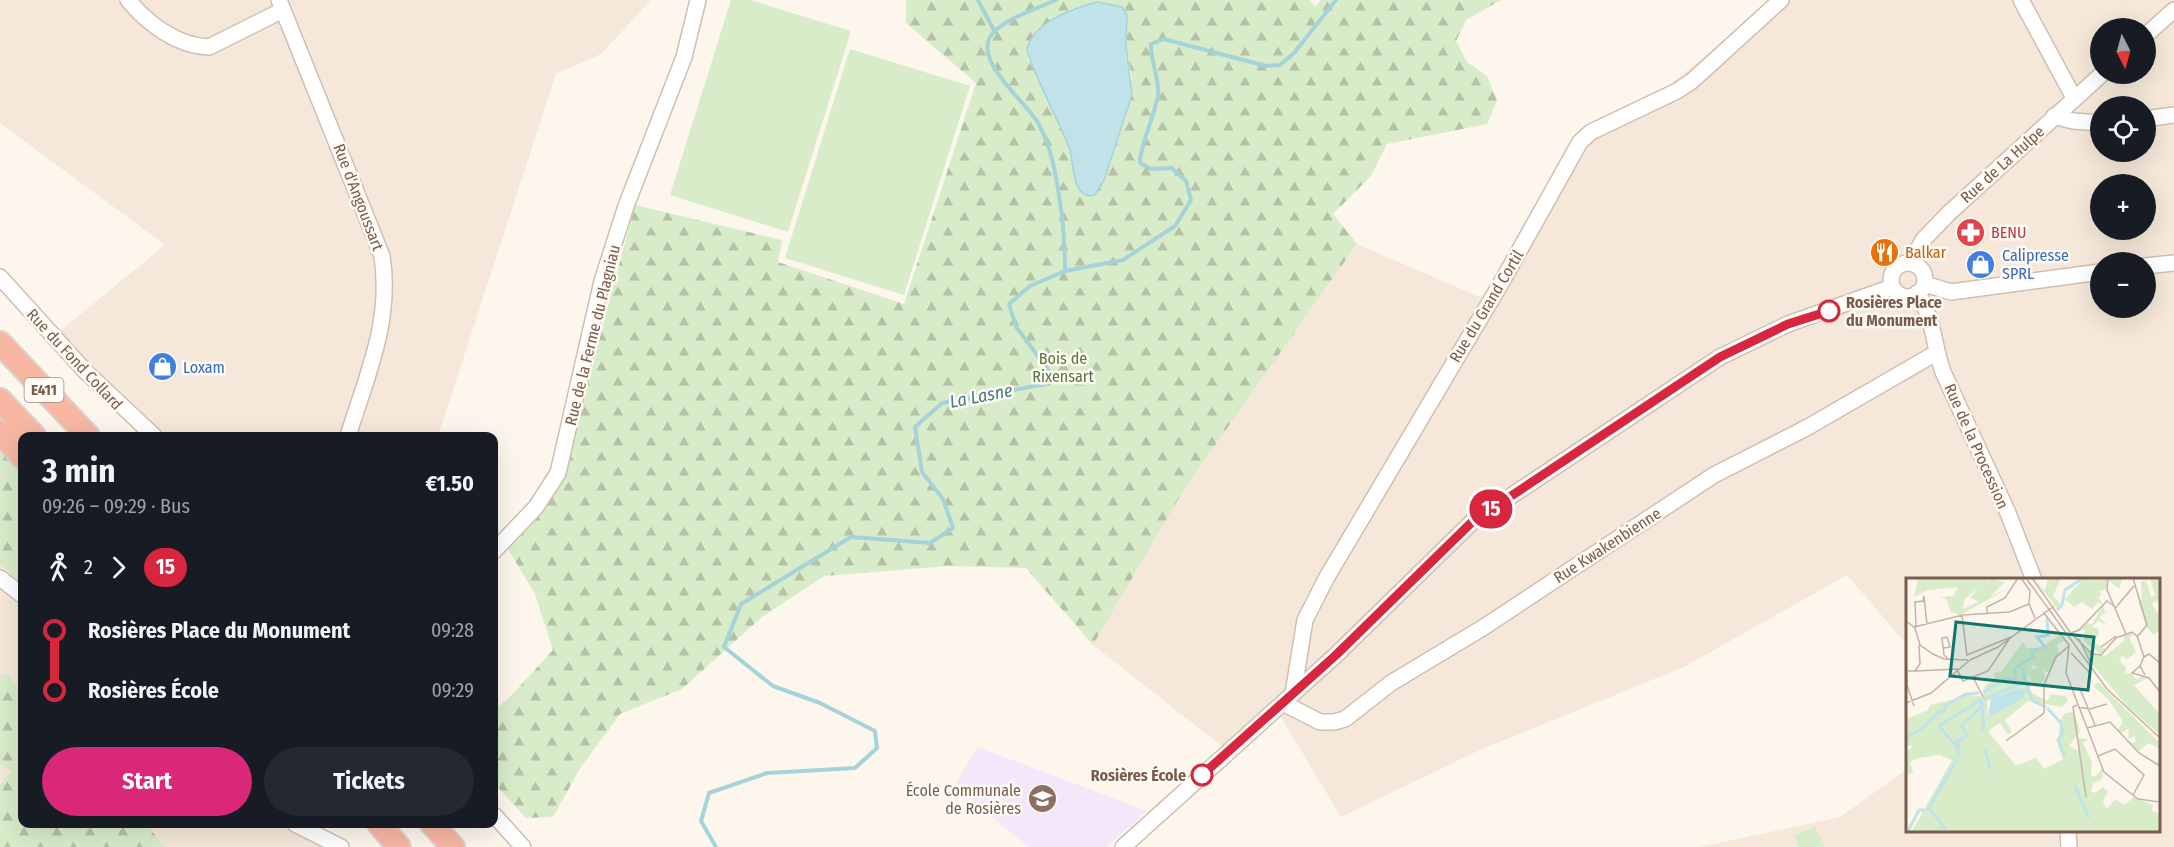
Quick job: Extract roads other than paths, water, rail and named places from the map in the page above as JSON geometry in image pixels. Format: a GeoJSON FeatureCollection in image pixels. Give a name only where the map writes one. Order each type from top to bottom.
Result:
{"type":"FeatureCollection","features":[{"type":"Feature","properties":{"kind":"highway","name":"E411"},"geometry":{"type":"LineString","coordinates":[[0,344],[84,432]]}},
{"type":"Feature","properties":{"kind":"highway","name":"E411"},"geometry":{"type":"LineString","coordinates":[[0,400],[30,432]]}},
{"type":"Feature","properties":{"kind":"highway"},"geometry":{"type":"LineString","coordinates":[[0,432],[18,452]]}},
{"type":"Feature","properties":{"kind":"highway"},"geometry":{"type":"LineString","coordinates":[[382,828],[399,847]]}},
{"type":"Feature","properties":{"kind":"highway"},"geometry":{"type":"LineString","coordinates":[[436,828],[453,847]]}},
{"type":"Feature","properties":{"kind":"street"},"geometry":{"type":"LineString","coordinates":[[128,0],[166,34],[201,47],[209,47],[281,5]]}},
{"type":"Feature","properties":{"kind":"street","name":"Rue de la Ferme du Plagniau"},"geometry":{"type":"LineString","coordinates":[[498,547],[536,507],[558,473],[602,281],[627,206],[684,57],[698,0]]}},
{"type":"Feature","properties":{"kind":"street","name":"Rue du Grand Cortil"},"geometry":{"type":"LineString","coordinates":[[1288,698],[1305,620],[1327,577],[1500,285],[1581,142],[1591,132],[1677,91],[1692,81],[1782,0]]}},
{"type":"Feature","properties":{"kind":"street"},"geometry":{"type":"LineString","coordinates":[[2021,0],[2074,98]]}},
{"type":"Feature","properties":{"kind":"street","name":"Rue d'Angoussart"},"geometry":{"type":"LineString","coordinates":[[281,5],[382,256],[386,283],[384,315],[349,432]]}},
{"type":"Feature","properties":{"kind":"street"},"geometry":{"type":"LineString","coordinates":[[2156,26],[2174,10]]}},
{"type":"Feature","properties":{"kind":"street","name":"Rue de La Hulpe"},"geometry":{"type":"LineString","coordinates":[[1911,263],[1923,240],[1934,228],[2090,84]]}},
{"type":"Feature","properties":{"kind":"street"},"geometry":{"type":"LineString","coordinates":[[2156,117],[2174,115]]}},
{"type":"Feature","properties":{"kind":"street"},"geometry":{"type":"LineString","coordinates":[[2054,116],[2073,122],[2090,123]]}},
{"type":"Feature","properties":{"kind":"street"},"geometry":{"type":"LineString","coordinates":[[1921,288],[1923,271],[1911,263],[1897,267],[1891,280],[1892,287],[1902,296],[1921,288],[1951,292],[2090,273]]}},
{"type":"Feature","properties":{"kind":"street"},"geometry":{"type":"LineString","coordinates":[[2156,265],[2174,263]]}},
{"type":"Feature","properties":{"kind":"street","name":"Rue du Fond Collard"},"geometry":{"type":"LineString","coordinates":[[0,277],[91,378],[150,432]]}},
{"type":"Feature","properties":{"kind":"street"},"geometry":{"type":"LineString","coordinates":[[1123,847],[1336,655],[1447,543],[1486,512],[1720,357],[1788,324],[1853,303],[1892,287]]}},
{"type":"Feature","properties":{"kind":"street","name":"Rue de la Procession"},"geometry":{"type":"LineString","coordinates":[[1921,288],[1928,310],[1936,353],[2008,513],[2033,578]]}},
{"type":"Feature","properties":{"kind":"street"},"geometry":{"type":"LineString","coordinates":[[1928,310],[1940,297],[1951,292]]}},
{"type":"Feature","properties":{"kind":"street","name":"Rue Kwakenbienne"},"geometry":{"type":"LineString","coordinates":[[1288,698],[1320,722],[1345,719],[1392,683],[1484,627],[1714,475],[1808,428],[1936,353]]}},
{"type":"Feature","properties":{"kind":"street"},"geometry":{"type":"LineString","coordinates":[[0,578],[18,592]]}},
{"type":"Feature","properties":{"kind":"street"},"geometry":{"type":"LineString","coordinates":[[498,819],[523,847]]}},
{"type":"Feature","properties":{"kind":"street"},"geometry":{"type":"LineString","coordinates":[[303,828],[341,847]]}},
{"type":"Feature","properties":{"kind":"street"},"geometry":{"type":"LineString","coordinates":[[2068,832],[2069,847]]}},
{"type":"Feature","properties":{"kind":"water"},"geometry":{"type":"Polygon","coordinates":[[[1097,2],[1122,7],[1127,15],[1126,45],[1132,95],[1104,180],[1095,195],[1087,195],[1082,193],[1075,180],[1070,150],[1032,66],[1027,49],[1037,31],[1046,24],[1066,12],[1097,2]]]}},
{"type":"Feature","properties":{"kind":"waterway"},"geometry":{"type":"LineString","coordinates":[[978,0],[995,32]]}},
{"type":"Feature","properties":{"kind":"waterway"},"geometry":{"type":"LineString","coordinates":[[1056,0],[1000,26],[989,39],[987,49],[990,60],[997,71],[1032,114],[1045,137],[1059,195],[1065,271]]}},
{"type":"Feature","properties":{"kind":"waterway","name":"La Lasne"},"geometry":{"type":"LineString","coordinates":[[716,847],[701,821],[709,793],[767,773],[855,768],[877,748],[875,731],[820,703],[773,686],[724,647],[741,604],[851,537],[930,543],[953,528],[943,499],[922,472],[915,427],[942,403],[1046,384],[1050,372],[1016,327],[1009,304],[1030,286],[1065,271],[1123,260],[1175,226],[1191,200],[1186,181],[1172,168],[1151,169],[1140,163],[1158,95],[1151,44],[1164,39],[1266,66],[1280,65],[1294,53],[1336,0]]}},
{"type":"Feature","properties":{"kind":"place","name":"BENU"},"geometry":{"type":"Point","coordinates":[1970,232]}},
{"type":"Feature","properties":{"kind":"place","name":"Balkar"},"geometry":{"type":"Point","coordinates":[1884,252]}},
{"type":"Feature","properties":{"kind":"place","name":"Calipresse SPRL"},"geometry":{"type":"Point","coordinates":[1981,264]}},
{"type":"Feature","properties":{"kind":"place","name":"Rosières Place du Monument"},"geometry":{"type":"Point","coordinates":[1829,311]}},
{"type":"Feature","properties":{"kind":"place","name":"Loxam"},"geometry":{"type":"Point","coordinates":[162,367]}},
{"type":"Feature","properties":{"kind":"place","name":"Rosières École"},"geometry":{"type":"Point","coordinates":[1202,775]}},
{"type":"Feature","properties":{"kind":"place","name":"École Communale de Rosières"},"geometry":{"type":"Point","coordinates":[1042,799]}},
{"type":"Feature","properties":{"kind":"park label","name":"Bois de Rixensart"},"geometry":{"type":"Point","coordinates":[1063,367]}}]}
